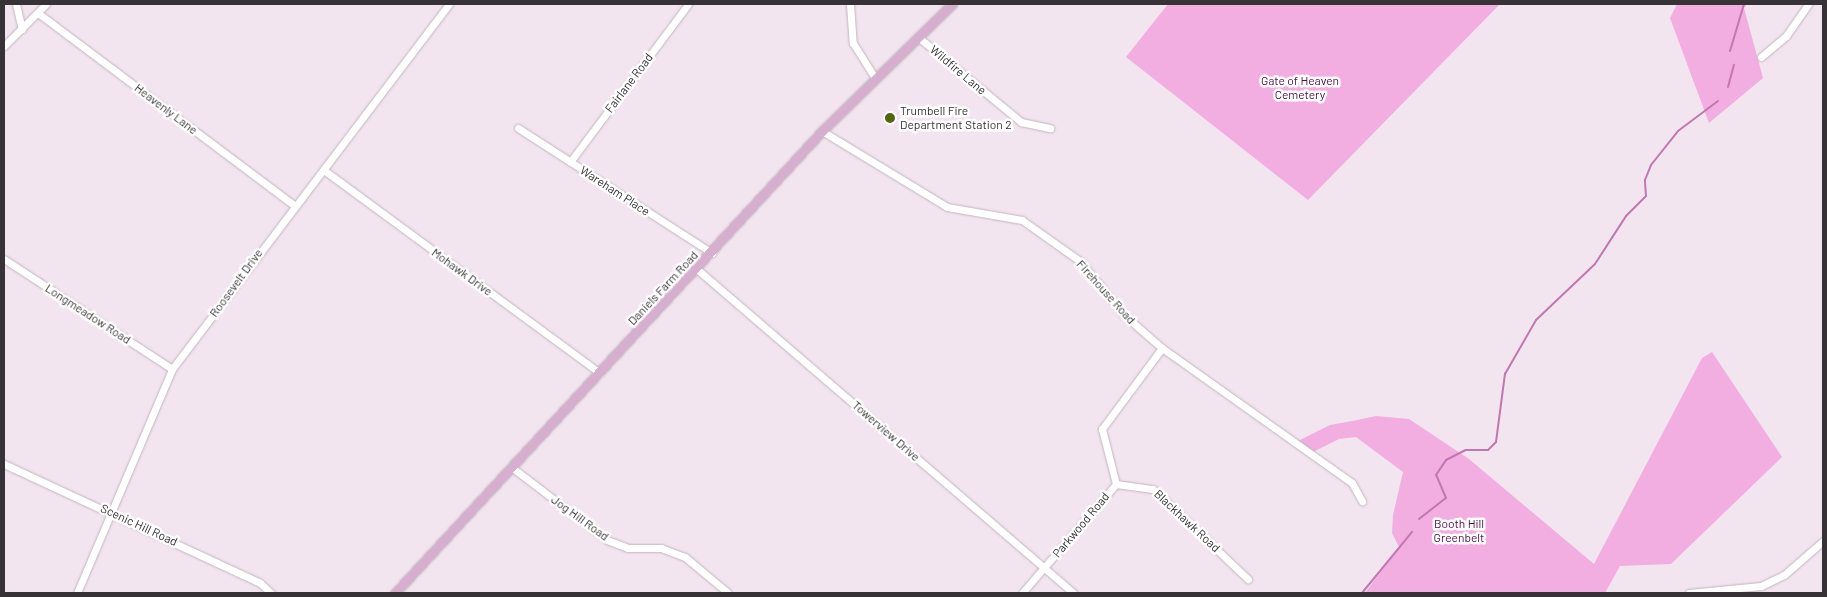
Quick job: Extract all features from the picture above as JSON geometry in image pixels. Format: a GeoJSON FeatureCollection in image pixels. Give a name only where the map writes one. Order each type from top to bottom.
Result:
{"type":"FeatureCollection","features":[{"type":"Feature","properties":{"kind":"main road","name":"Daniels Farm Road"},"geometry":{"type":"LineString","coordinates":[[395,593],[514,469],[698,270],[822,131],[952,4]]}},
{"type":"Feature","properties":{"kind":"street"},"geometry":{"type":"LineString","coordinates":[[16,4],[22,29]]}},
{"type":"Feature","properties":{"kind":"street"},"geometry":{"type":"LineString","coordinates":[[4,46],[46,4]]}},
{"type":"Feature","properties":{"kind":"street","name":"Roosevelt Drive"},"geometry":{"type":"LineString","coordinates":[[78,593],[172,369],[294,205],[325,171],[449,4]]}},
{"type":"Feature","properties":{"kind":"street","name":"Fairlane Road"},"geometry":{"type":"LineString","coordinates":[[570,162],[688,4]]}},
{"type":"Feature","properties":{"kind":"street"},"geometry":{"type":"LineString","coordinates":[[850,4],[853,44],[875,78]]}},
{"type":"Feature","properties":{"kind":"street"},"geometry":{"type":"LineString","coordinates":[[1761,57],[1786,36],[1808,4]]}},
{"type":"Feature","properties":{"kind":"street","name":"Heavenly Lane"},"geometry":{"type":"LineString","coordinates":[[38,13],[294,205]]}},
{"type":"Feature","properties":{"kind":"street","name":"Wildfire Lane"},"geometry":{"type":"LineString","coordinates":[[918,37],[1021,122],[1050,128]]}},
{"type":"Feature","properties":{"kind":"street","name":"Wareham Place"},"geometry":{"type":"LineString","coordinates":[[518,128],[712,253]]}},
{"type":"Feature","properties":{"kind":"street","name":"Firehouse Road"},"geometry":{"type":"LineString","coordinates":[[822,131],[947,207],[1022,220],[1081,262],[1124,315],[1162,348],[1352,483],[1362,501]]}},
{"type":"Feature","properties":{"kind":"street","name":"Mohawk Drive"},"geometry":{"type":"LineString","coordinates":[[325,171],[600,374]]}},
{"type":"Feature","properties":{"kind":"street","name":"Longmeadow Road"},"geometry":{"type":"LineString","coordinates":[[4,259],[172,369]]}},
{"type":"Feature","properties":{"kind":"street","name":"Towerview Drive"},"geometry":{"type":"LineString","coordinates":[[698,270],[1073,593]]}},
{"type":"Feature","properties":{"kind":"street","name":"Parkwood Road"},"geometry":{"type":"LineString","coordinates":[[1022,593],[1116,484],[1102,429],[1162,348]]}},
{"type":"Feature","properties":{"kind":"street","name":"Scenic Hill Road"},"geometry":{"type":"LineString","coordinates":[[4,464],[113,512],[260,583],[271,593]]}},
{"type":"Feature","properties":{"kind":"street","name":"Jog Hill Road"},"geometry":{"type":"LineString","coordinates":[[514,469],[607,540],[628,548],[661,548],[685,557],[728,593]]}},
{"type":"Feature","properties":{"kind":"street","name":"Blackhawk Road"},"geometry":{"type":"LineString","coordinates":[[1116,484],[1153,489],[1248,579]]}},
{"type":"Feature","properties":{"kind":"street"},"geometry":{"type":"LineString","coordinates":[[1688,593],[1761,586],[1784,575],[1823,541]]}},
{"type":"Feature","properties":{"kind":"green space","name":"Gate of Heaven Cemetery"},"geometry":{"type":"Polygon","coordinates":[[[1168,4],[1500,4],[1308,200],[1126,57],[1168,4]]]}},
{"type":"Feature","properties":{"kind":"green space"},"geometry":{"type":"Polygon","coordinates":[[[1677,4],[1747,4],[1744,8],[1763,78],[1709,123],[1670,18],[1677,4]]]}},
{"type":"Feature","properties":{"kind":"green space","name":"Booth Hill Greenbelt"},"geometry":{"type":"Polygon","coordinates":[[[1712,352],[1782,457],[1671,564],[1620,566],[1605,593],[1365,593],[1399,547],[1392,533],[1393,515],[1403,472],[1356,437],[1339,439],[1307,455],[1292,444],[1330,425],[1376,416],[1409,419],[1469,459],[1594,564],[1702,358],[1712,352]]]}},
{"type":"Feature","properties":{"kind":"waterway"},"geometry":{"type":"LineString","coordinates":[[1730,51],[1744,4]]}},
{"type":"Feature","properties":{"kind":"waterway"},"geometry":{"type":"LineString","coordinates":[[1728,87],[1734,65]]}},
{"type":"Feature","properties":{"kind":"waterway"},"geometry":{"type":"LineString","coordinates":[[1419,519],[1446,498],[1436,475],[1446,460],[1466,450],[1488,450],[1496,442],[1505,374],[1536,320],[1595,264],[1626,216],[1646,196],[1645,180],[1651,165],[1678,131],[1718,101]]}},
{"type":"Feature","properties":{"kind":"waterway"},"geometry":{"type":"LineString","coordinates":[[1362,593],[1412,532]]}},
{"type":"Feature","properties":{"kind":"place","name":"Trumbell Fire Department Station 2"},"geometry":{"type":"Point","coordinates":[890,118]}}]}
